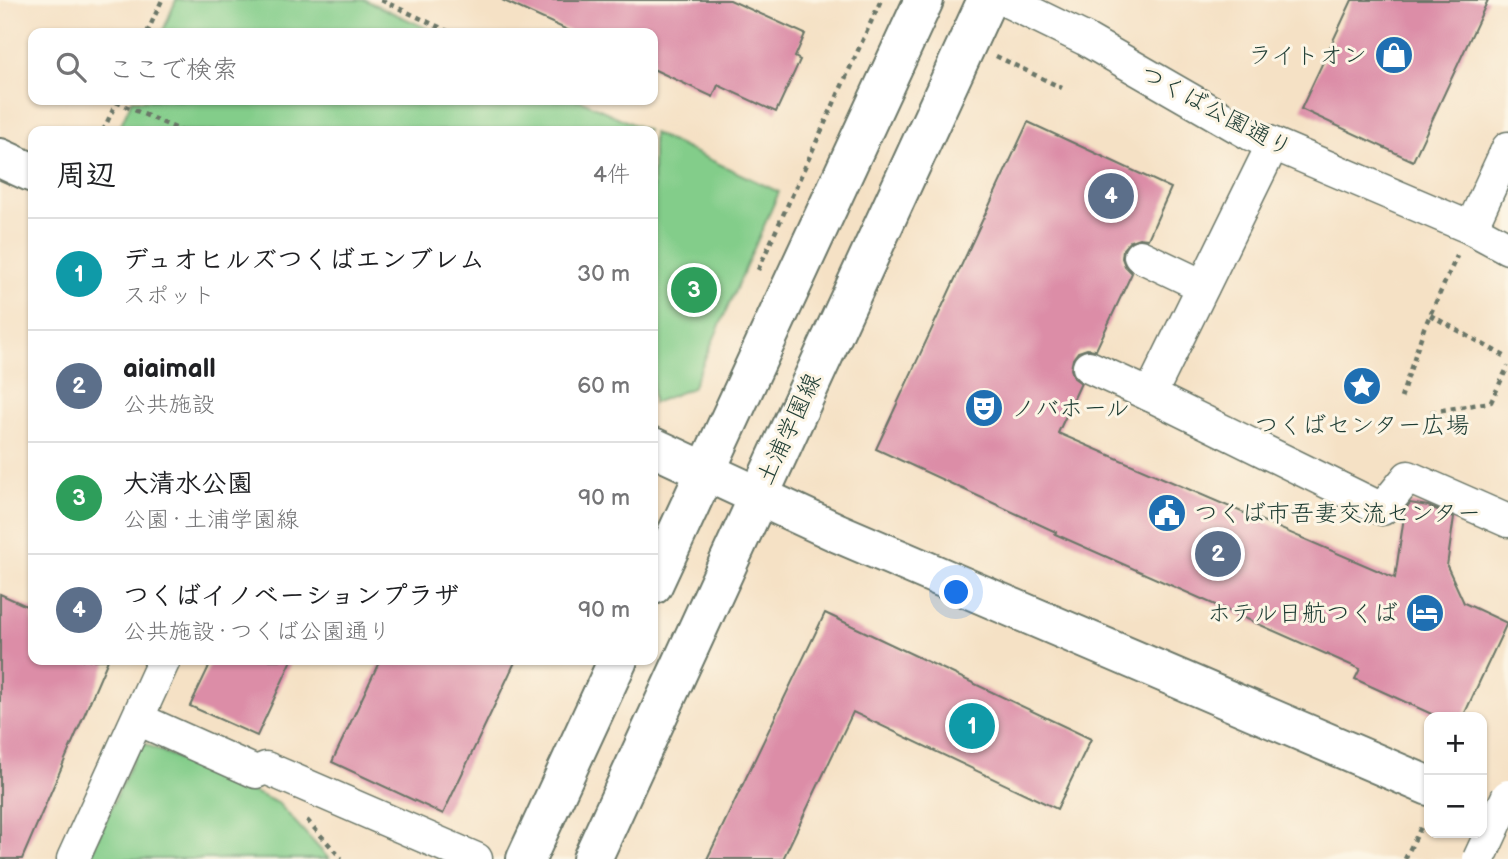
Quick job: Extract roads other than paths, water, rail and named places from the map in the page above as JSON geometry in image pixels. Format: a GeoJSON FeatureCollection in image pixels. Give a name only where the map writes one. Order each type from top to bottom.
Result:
{"type":"FeatureCollection","features":[{"type":"Feature","properties":{"kind":"main road"},"geometry":{"type":"LineString","coordinates":[[658,574],[923,0]]}},
{"type":"Feature","properties":{"kind":"main road","name":"土浦学園線"},"geometry":{"type":"LineString","coordinates":[[592,859],[987,0]]}},
{"type":"Feature","properties":{"kind":"main road"},"geometry":{"type":"LineString","coordinates":[[0,158],[28,171]]}},
{"type":"Feature","properties":{"kind":"main road"},"geometry":{"type":"LineString","coordinates":[[658,449],[758,496],[1424,784]]}},
{"type":"Feature","properties":{"kind":"main road"},"geometry":{"type":"LineString","coordinates":[[526,859],[616,665]]}},
{"type":"Feature","properties":{"kind":"main road"},"geometry":{"type":"LineString","coordinates":[[1487,811],[1508,820]]}},
{"type":"Feature","properties":{"kind":"street","name":"つくば公園通り"},"geometry":{"type":"LineString","coordinates":[[1005,0],[1067,29],[1250,134],[1471,228],[1508,248]]}},
{"type":"Feature","properties":{"kind":"street"},"geometry":{"type":"LineString","coordinates":[[1150,395],[1273,144]]}},
{"type":"Feature","properties":{"kind":"street"},"geometry":{"type":"LineString","coordinates":[[1471,228],[1508,148]]}},
{"type":"Feature","properties":{"kind":"street"},"geometry":{"type":"LineString","coordinates":[[1140,256],[1203,286]]}},
{"type":"Feature","properties":{"kind":"street"},"geometry":{"type":"LineString","coordinates":[[1089,367],[1382,509],[1408,477],[1447,502],[1508,521]]}},
{"type":"Feature","properties":{"kind":"street"},"geometry":{"type":"LineString","coordinates":[[73,859],[162,665]]}},
{"type":"Feature","properties":{"kind":"street"},"geometry":{"type":"LineString","coordinates":[[138,719],[256,772],[266,768],[476,859]]}},
{"type":"Feature","properties":{"kind":"street"},"geometry":{"type":"LineString","coordinates":[[1479,859],[1508,796]]}},
{"type":"Feature","properties":{"kind":"place","name":"ライトオン"},"geometry":{"type":"Point","coordinates":[1394,55]}},
{"type":"Feature","properties":{"kind":"place","name":"つくばイノベーションプラザ"},"geometry":{"type":"Point","coordinates":[1111,196]}},
{"type":"Feature","properties":{"kind":"place","name":"大清水公園"},"geometry":{"type":"Point","coordinates":[694,290]}},
{"type":"Feature","properties":{"kind":"place","name":"つくばセンター広場"},"geometry":{"type":"Point","coordinates":[1362,386]}},
{"type":"Feature","properties":{"kind":"place","name":"ノバホール"},"geometry":{"type":"Point","coordinates":[984,408]}},
{"type":"Feature","properties":{"kind":"place","name":"つくば市吾妻交流センター"},"geometry":{"type":"Point","coordinates":[1167,513]}},
{"type":"Feature","properties":{"kind":"place","name":"aiaimall"},"geometry":{"type":"Point","coordinates":[1218,554]}},
{"type":"Feature","properties":{"kind":"place","name":"ホテル日航つくば"},"geometry":{"type":"Point","coordinates":[1425,613]}},
{"type":"Feature","properties":{"kind":"place","name":"デュオヒルズつくばエンブレム"},"geometry":{"type":"Point","coordinates":[972,726]}}]}
